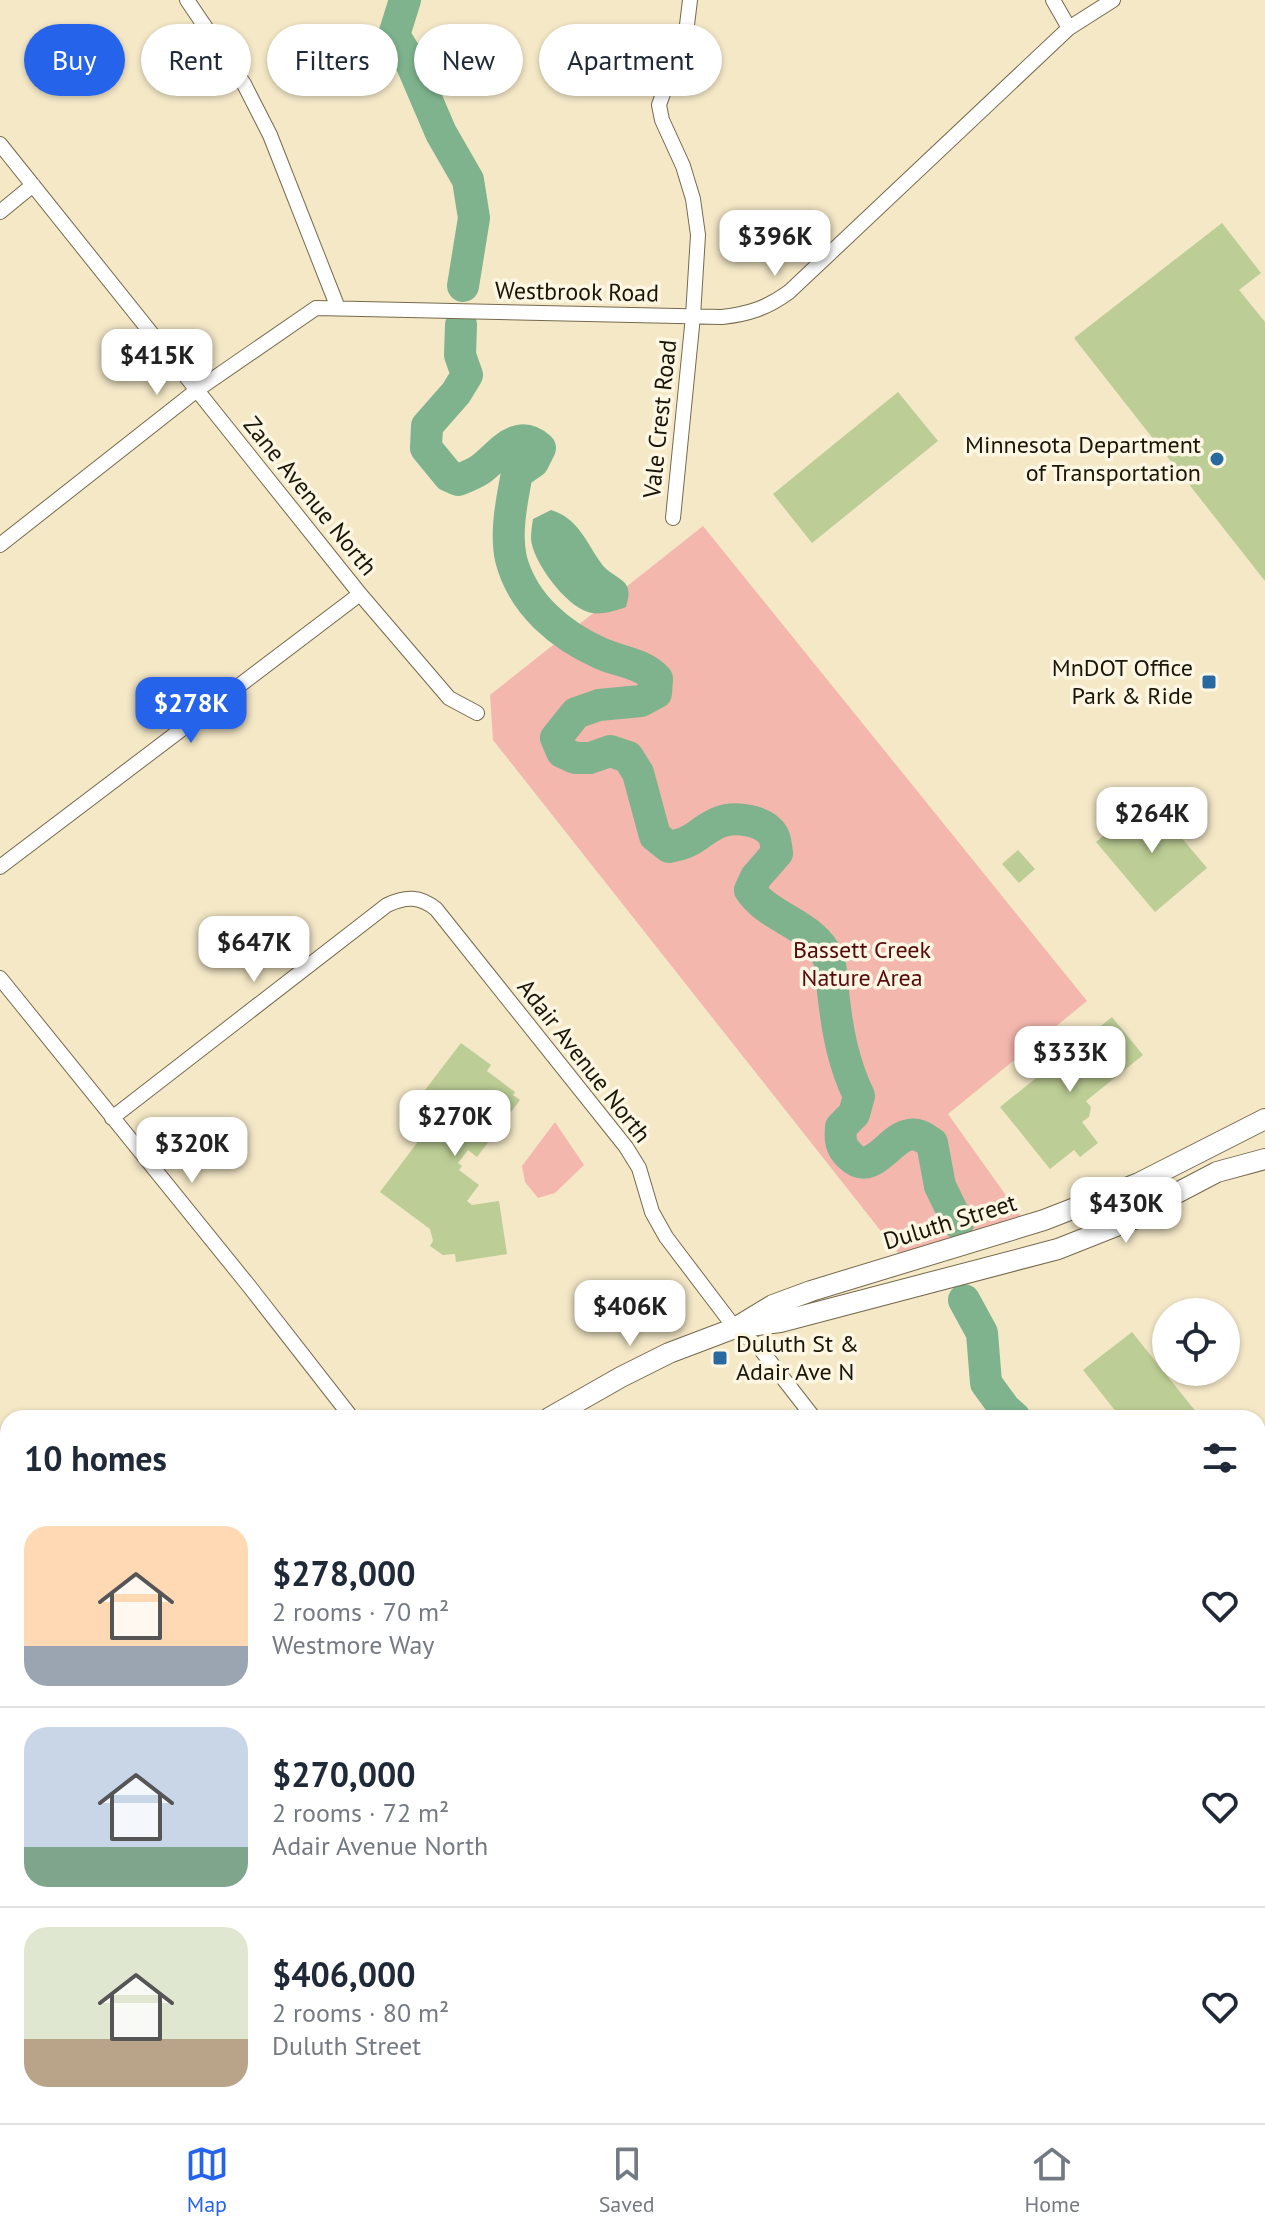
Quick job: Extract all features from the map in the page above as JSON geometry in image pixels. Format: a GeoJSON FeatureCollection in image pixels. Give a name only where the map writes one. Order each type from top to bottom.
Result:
{"type":"FeatureCollection","features":[{"type":"Feature","properties":{"kind":"street"},"geometry":{"type":"LineString","coordinates":[[187,0],[244,84],[270,135],[338,308]]}},
{"type":"Feature","properties":{"kind":"street","name":"Vale Crest Road"},"geometry":{"type":"LineString","coordinates":[[673,518],[698,235],[693,199],[659,105],[687,25],[690,0]]}},
{"type":"Feature","properties":{"kind":"street"},"geometry":{"type":"LineString","coordinates":[[1053,0],[1069,28]]}},
{"type":"Feature","properties":{"kind":"street","name":"Westbrook Road"},"geometry":{"type":"LineString","coordinates":[[0,545],[197,390],[316,308],[693,316],[747,314],[768,307],[789,292],[1069,28],[1113,0]]}},
{"type":"Feature","properties":{"kind":"street","name":"Zane Avenue North"},"geometry":{"type":"LineString","coordinates":[[0,144],[360,594],[449,698],[477,713]]}},
{"type":"Feature","properties":{"kind":"street"},"geometry":{"type":"LineString","coordinates":[[0,212],[33,185]]}},
{"type":"Feature","properties":{"kind":"street"},"geometry":{"type":"LineString","coordinates":[[0,867],[360,594]]}},
{"type":"Feature","properties":{"kind":"street","name":"Adair Avenue North"},"geometry":{"type":"LineString","coordinates":[[112,1118],[387,905],[399,899],[426,900],[626,1147],[639,1168],[659,1226],[735,1328],[758,1346],[808,1410]]}},
{"type":"Feature","properties":{"kind":"street"},"geometry":{"type":"LineString","coordinates":[[0,978],[346,1410]]}},
{"type":"Feature","properties":{"kind":"street","name":"Duluth Street"},"geometry":{"type":"LineString","coordinates":[[563,1410],[621,1377],[669,1353],[735,1328],[773,1305],[1002,1234],[1092,1202],[1139,1183],[1265,1119]]}},
{"type":"Feature","properties":{"kind":"street","name":"Duluth Street"},"geometry":{"type":"LineString","coordinates":[[735,1328],[780,1322],[1058,1249],[1149,1213],[1175,1194],[1217,1172],[1265,1159]]}},
{"type":"Feature","properties":{"kind":"green space","name":"Bassett Creek Nature Area"},"geometry":{"type":"Polygon","coordinates":[[[703,526],[1087,1001],[948,1114],[1025,1222],[899,1254],[493,740],[490,695],[703,526]]]}},
{"type":"Feature","properties":{"kind":"green space"},"geometry":{"type":"Polygon","coordinates":[[[555,1122],[584,1165],[555,1193],[538,1198],[525,1182],[522,1166],[555,1122]]]}},
{"type":"Feature","properties":{"kind":"shaded area"},"geometry":{"type":"Polygon","coordinates":[[[551,510],[575,525],[603,566],[625,583],[628,592],[626,607],[602,613],[588,612],[570,601],[552,582],[538,559],[531,539],[533,519],[551,510]]]}},
{"type":"Feature","properties":{"kind":"building","name":"Minnesota Department of Transportation"},"geometry":{"type":"Polygon","coordinates":[[[1222,223],[1261,273],[1239,290],[1265,322],[1265,581],[1074,338],[1222,223]]]}},
{"type":"Feature","properties":{"kind":"building"},"geometry":{"type":"Polygon","coordinates":[[[898,392],[938,441],[812,543],[773,494],[898,392]]]}},
{"type":"Feature","properties":{"kind":"building"},"geometry":{"type":"Polygon","coordinates":[[[1148,798],[1207,868],[1155,912],[1096,842],[1148,798]]]}},
{"type":"Feature","properties":{"kind":"building"},"geometry":{"type":"Polygon","coordinates":[[[1018,850],[1035,869],[1019,883],[1002,864],[1018,850]]]}},
{"type":"Feature","properties":{"kind":"building"},"geometry":{"type":"Polygon","coordinates":[[[1112,1017],[1143,1055],[1086,1101],[1091,1107],[1089,1117],[1082,1122],[1098,1143],[1080,1157],[1074,1150],[1050,1169],[1000,1107],[1112,1017]]]}},
{"type":"Feature","properties":{"kind":"building"},"geometry":{"type":"Polygon","coordinates":[[[461,1043],[491,1065],[487,1071],[515,1092],[513,1095],[520,1100],[477,1157],[468,1150],[458,1163],[462,1166],[459,1170],[479,1185],[467,1201],[472,1205],[499,1201],[507,1254],[456,1262],[455,1254],[443,1255],[430,1246],[433,1241],[430,1229],[380,1192],[423,1135],[417,1131],[427,1118],[412,1107],[461,1043]]]}},
{"type":"Feature","properties":{"kind":"building"},"geometry":{"type":"Polygon","coordinates":[[[1132,1332],[1152,1357],[1152,1386],[1175,1386],[1195,1410],[1115,1410],[1083,1370],[1132,1332]]]}},
{"type":"Feature","properties":{"kind":"waterway"},"geometry":{"type":"LineString","coordinates":[[405,0],[394,35],[411,63],[441,133],[468,180],[474,218],[463,286]]}},
{"type":"Feature","properties":{"kind":"waterway"},"geometry":{"type":"LineString","coordinates":[[461,325],[460,355],[467,375],[456,393],[427,426],[426,448],[449,476],[458,480],[478,471],[516,442],[523,440],[540,448],[533,462],[517,473],[515,483],[509,538],[517,576],[534,605],[558,628],[587,647],[639,667],[657,679],[656,693],[641,701],[599,705],[576,713],[556,738],[562,752],[575,758],[590,758],[610,751],[628,757],[638,773],[655,836],[669,847],[686,842],[726,820],[748,821],[769,830],[775,839],[777,853],[756,877],[750,890],[768,908],[813,937],[828,958],[842,1049],[859,1096],[854,1114],[841,1127],[842,1146],[858,1162],[866,1162],[909,1135],[918,1135],[932,1143],[940,1186],[958,1223]]}},
{"type":"Feature","properties":{"kind":"waterway"},"geometry":{"type":"LineString","coordinates":[[964,1300],[982,1333],[986,1383],[1006,1410]]}},
{"type":"Feature","properties":{"kind":"place","name":"Minnesota Department of Transportation"},"geometry":{"type":"Point","coordinates":[1217,459]}},
{"type":"Feature","properties":{"kind":"place","name":"MnDOT Office Park & Ride"},"geometry":{"type":"Point","coordinates":[1209,682]}},
{"type":"Feature","properties":{"kind":"place","name":"Duluth St & Adair Ave N"},"geometry":{"type":"Point","coordinates":[720,1358]}}]}
